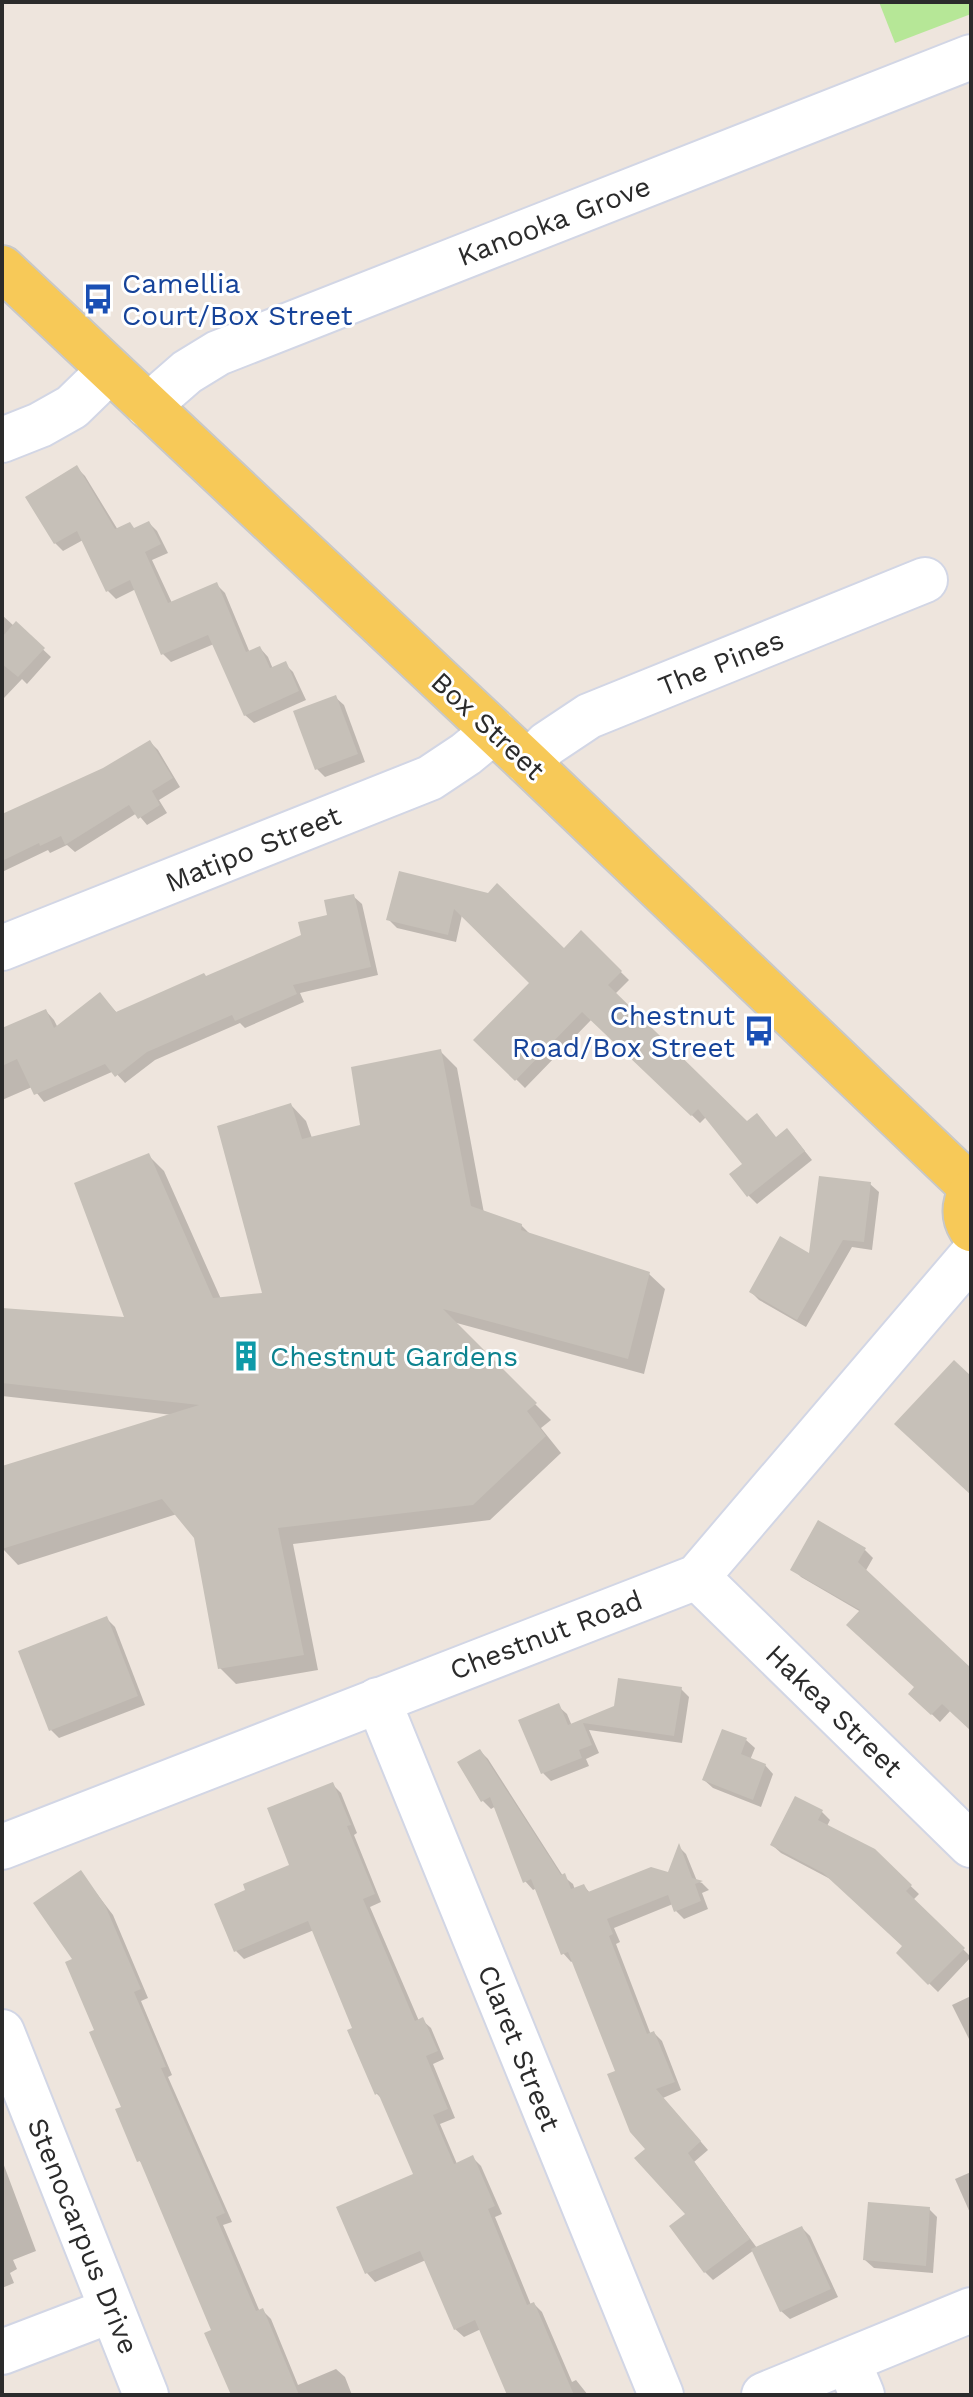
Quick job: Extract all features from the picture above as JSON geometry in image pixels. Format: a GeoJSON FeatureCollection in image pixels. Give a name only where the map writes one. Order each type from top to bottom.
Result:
{"type":"FeatureCollection","features":[{"type":"Feature","properties":{"kind":"main road","name":"Box Street"},"geometry":{"type":"LineString","coordinates":[[2,268],[528,763],[971,1190]]}},
{"type":"Feature","properties":{"kind":"main road"},"geometry":{"type":"LineString","coordinates":[[971,1190],[965,1204],[965,1215],[971,1229]]}},
{"type":"Feature","properties":{"kind":"street","name":"Kanooka Grove"},"geometry":{"type":"LineString","coordinates":[[148,406],[187,372],[218,353],[971,57]]}},
{"type":"Feature","properties":{"kind":"street"},"geometry":{"type":"LineString","coordinates":[[2,440],[65,412],[85,397],[110,370]]}},
{"type":"Feature","properties":{"kind":"street","name":"The Pines"},"geometry":{"type":"LineString","coordinates":[[528,763],[547,744],[589,716],[925,580]]}},
{"type":"Feature","properties":{"kind":"street","name":"Matipo Street"},"geometry":{"type":"LineString","coordinates":[[2,948],[430,778],[494,731]]}},
{"type":"Feature","properties":{"kind":"street","name":"Chestnut Road"},"geometry":{"type":"LineString","coordinates":[[2,1847],[697,1577],[971,1256]]}},
{"type":"Feature","properties":{"kind":"street","name":"Hakea Street"},"geometry":{"type":"LineString","coordinates":[[697,1577],[971,1845]]}},
{"type":"Feature","properties":{"kind":"street","name":"Claret Street"},"geometry":{"type":"LineString","coordinates":[[378,1700],[661,2395]]}},
{"type":"Feature","properties":{"kind":"street","name":"Stenocarpus Drive"},"geometry":{"type":"LineString","coordinates":[[2,2032],[146,2395]]}},
{"type":"Feature","properties":{"kind":"street"},"geometry":{"type":"LineString","coordinates":[[2,2352],[112,2310]]}},
{"type":"Feature","properties":{"kind":"street"},"geometry":{"type":"LineString","coordinates":[[764,2395],[855,2378],[971,2310]]}},
{"type":"Feature","properties":{"kind":"green space"},"geometry":{"type":"Polygon","coordinates":[[[879,2],[971,2],[971,14],[895,43],[879,2]]]}},
{"type":"Feature","properties":{"kind":"building"},"geometry":{"type":"Polygon","coordinates":[[[77,465],[115,529],[130,522],[134,528],[149,521],[161,544],[145,552],[168,603],[217,582],[246,652],[260,646],[270,668],[286,661],[299,691],[244,716],[208,635],[161,655],[130,580],[106,592],[77,531],[54,544],[25,497],[77,465]]]}},
{"type":"Feature","properties":{"kind":"building"},"geometry":{"type":"Polygon","coordinates":[[[16,621],[45,648],[18,677],[2,664],[2,637],[16,621]]]}},
{"type":"Feature","properties":{"kind":"building"},"geometry":{"type":"Polygon","coordinates":[[[336,695],[358,754],[315,770],[293,711],[336,695]]]}},
{"type":"Feature","properties":{"kind":"building"},"geometry":{"type":"Polygon","coordinates":[[[150,740],[173,778],[152,791],[160,805],[138,819],[129,805],[65,845],[61,836],[2,861],[2,814],[103,768],[150,740]]]}},
{"type":"Feature","properties":{"kind":"building"},"geometry":{"type":"Polygon","coordinates":[[[399,871],[488,893],[497,883],[564,948],[581,930],[622,971],[608,985],[747,1121],[757,1113],[776,1137],[787,1128],[805,1151],[747,1197],[729,1174],[742,1164],[698,1109],[691,1116],[582,1012],[515,1081],[473,1040],[529,983],[454,909],[448,935],[386,920],[399,871]]]}},
{"type":"Feature","properties":{"kind":"building"},"geometry":{"type":"Polygon","coordinates":[[[354,894],[371,967],[293,985],[297,994],[235,1021],[232,1015],[147,1052],[115,1077],[105,1064],[34,1095],[17,1059],[2,1066],[2,1028],[46,1009],[54,1028],[100,992],[116,1012],[301,935],[298,922],[327,915],[324,900],[354,894]]]}},
{"type":"Feature","properties":{"kind":"building","name":"Chestnut Gardens"},"geometry":{"type":"Polygon","coordinates":[[[441,1049],[471,1206],[522,1224],[521,1230],[650,1272],[628,1359],[443,1309],[537,1403],[527,1411],[546,1436],[473,1505],[278,1528],[304,1655],[218,1669],[194,1538],[162,1499],[2,1549],[2,1466],[199,1405],[2,1383],[2,1308],[124,1317],[74,1183],[149,1153],[213,1298],[262,1293],[217,1126],[291,1103],[302,1139],[360,1125],[351,1067],[441,1049]]]}},
{"type":"Feature","properties":{"kind":"building"},"geometry":{"type":"Polygon","coordinates":[[[819,1176],[871,1182],[864,1242],[843,1240],[797,1320],[749,1292],[780,1236],[809,1253],[819,1176]]]}},
{"type":"Feature","properties":{"kind":"building"},"geometry":{"type":"Polygon","coordinates":[[[954,1360],[971,1376],[971,1495],[894,1424],[954,1360]]]}},
{"type":"Feature","properties":{"kind":"building"},"geometry":{"type":"Polygon","coordinates":[[[818,1520],[866,1548],[858,1562],[971,1668],[971,1731],[942,1704],[931,1715],[908,1694],[914,1687],[846,1625],[860,1610],[790,1570],[818,1520]]]}},
{"type":"Feature","properties":{"kind":"building"},"geometry":{"type":"Polygon","coordinates":[[[107,1616],[138,1696],[49,1731],[18,1651],[107,1616]]]}},
{"type":"Feature","properties":{"kind":"building"},"geometry":{"type":"Polygon","coordinates":[[[618,1678],[682,1687],[674,1736],[583,1723],[592,1745],[579,1750],[582,1758],[541,1774],[518,1720],[559,1703],[568,1725],[614,1706],[618,1678]]]}},
{"type":"Feature","properties":{"kind":"building"},"geometry":{"type":"Polygon","coordinates":[[[722,1729],[747,1738],[741,1754],[766,1764],[753,1800],[702,1780],[722,1729]]]}},
{"type":"Feature","properties":{"kind":"building"},"geometry":{"type":"Polygon","coordinates":[[[480,1749],[561,1875],[565,1873],[571,1889],[584,1884],[588,1892],[651,1867],[668,1872],[679,1843],[692,1878],[703,1881],[695,1884],[701,1901],[674,1912],[668,1895],[607,1919],[613,1934],[609,1936],[647,2034],[654,2031],[675,2082],[656,2089],[701,2141],[688,2153],[750,2239],[704,2273],[669,2226],[685,2214],[634,2158],[645,2149],[630,2132],[607,2074],[615,2071],[568,1952],[561,1955],[531,1879],[523,1883],[490,1797],[481,1802],[457,1762],[480,1749]]]}},
{"type":"Feature","properties":{"kind":"building"},"geometry":{"type":"Polygon","coordinates":[[[333,1782],[375,1894],[363,1899],[415,2021],[423,2017],[438,2051],[426,2056],[448,2109],[433,2115],[454,2164],[473,2155],[495,2206],[488,2209],[527,2305],[534,2302],[574,2395],[507,2395],[475,2320],[454,2330],[420,2251],[365,2274],[336,2207],[413,2174],[347,2030],[352,2028],[308,1921],[234,1952],[214,1904],[245,1890],[243,1884],[289,1865],[267,1808],[333,1782]]]}},
{"type":"Feature","properties":{"kind":"building"},"geometry":{"type":"Polygon","coordinates":[[[795,1796],[823,1810],[818,1820],[875,1849],[912,1885],[906,1891],[965,1948],[928,1985],[896,1953],[902,1946],[823,1873],[770,1845],[795,1796]]]}},
{"type":"Feature","properties":{"kind":"building"},"geometry":{"type":"Polygon","coordinates":[[[81,1870],[105,1905],[141,1989],[134,1992],[166,2067],[161,2068],[225,2213],[216,2217],[256,2311],[263,2308],[299,2395],[231,2395],[204,2333],[211,2330],[115,2109],[121,2107],[89,2032],[94,2030],[65,1962],[72,1959],[33,1903],[81,1870]]]}},
{"type":"Feature","properties":{"kind":"building"},"geometry":{"type":"Polygon","coordinates":[[[868,2202],[930,2207],[926,2266],[863,2260],[868,2202]]]}},
{"type":"Feature","properties":{"kind":"building"},"geometry":{"type":"Polygon","coordinates":[[[802,2226],[831,2289],[780,2312],[751,2249],[802,2226]]]}},
{"type":"Feature","properties":{"kind":"place","name":"Camellia Court/Box Street"},"geometry":{"type":"Point","coordinates":[98,299]}},
{"type":"Feature","properties":{"kind":"place","name":"Chestnut Road/Box Street"},"geometry":{"type":"Point","coordinates":[759,1031]}},
{"type":"Feature","properties":{"kind":"place","name":"Chestnut Gardens"},"geometry":{"type":"Point","coordinates":[246,1356]}}]}
